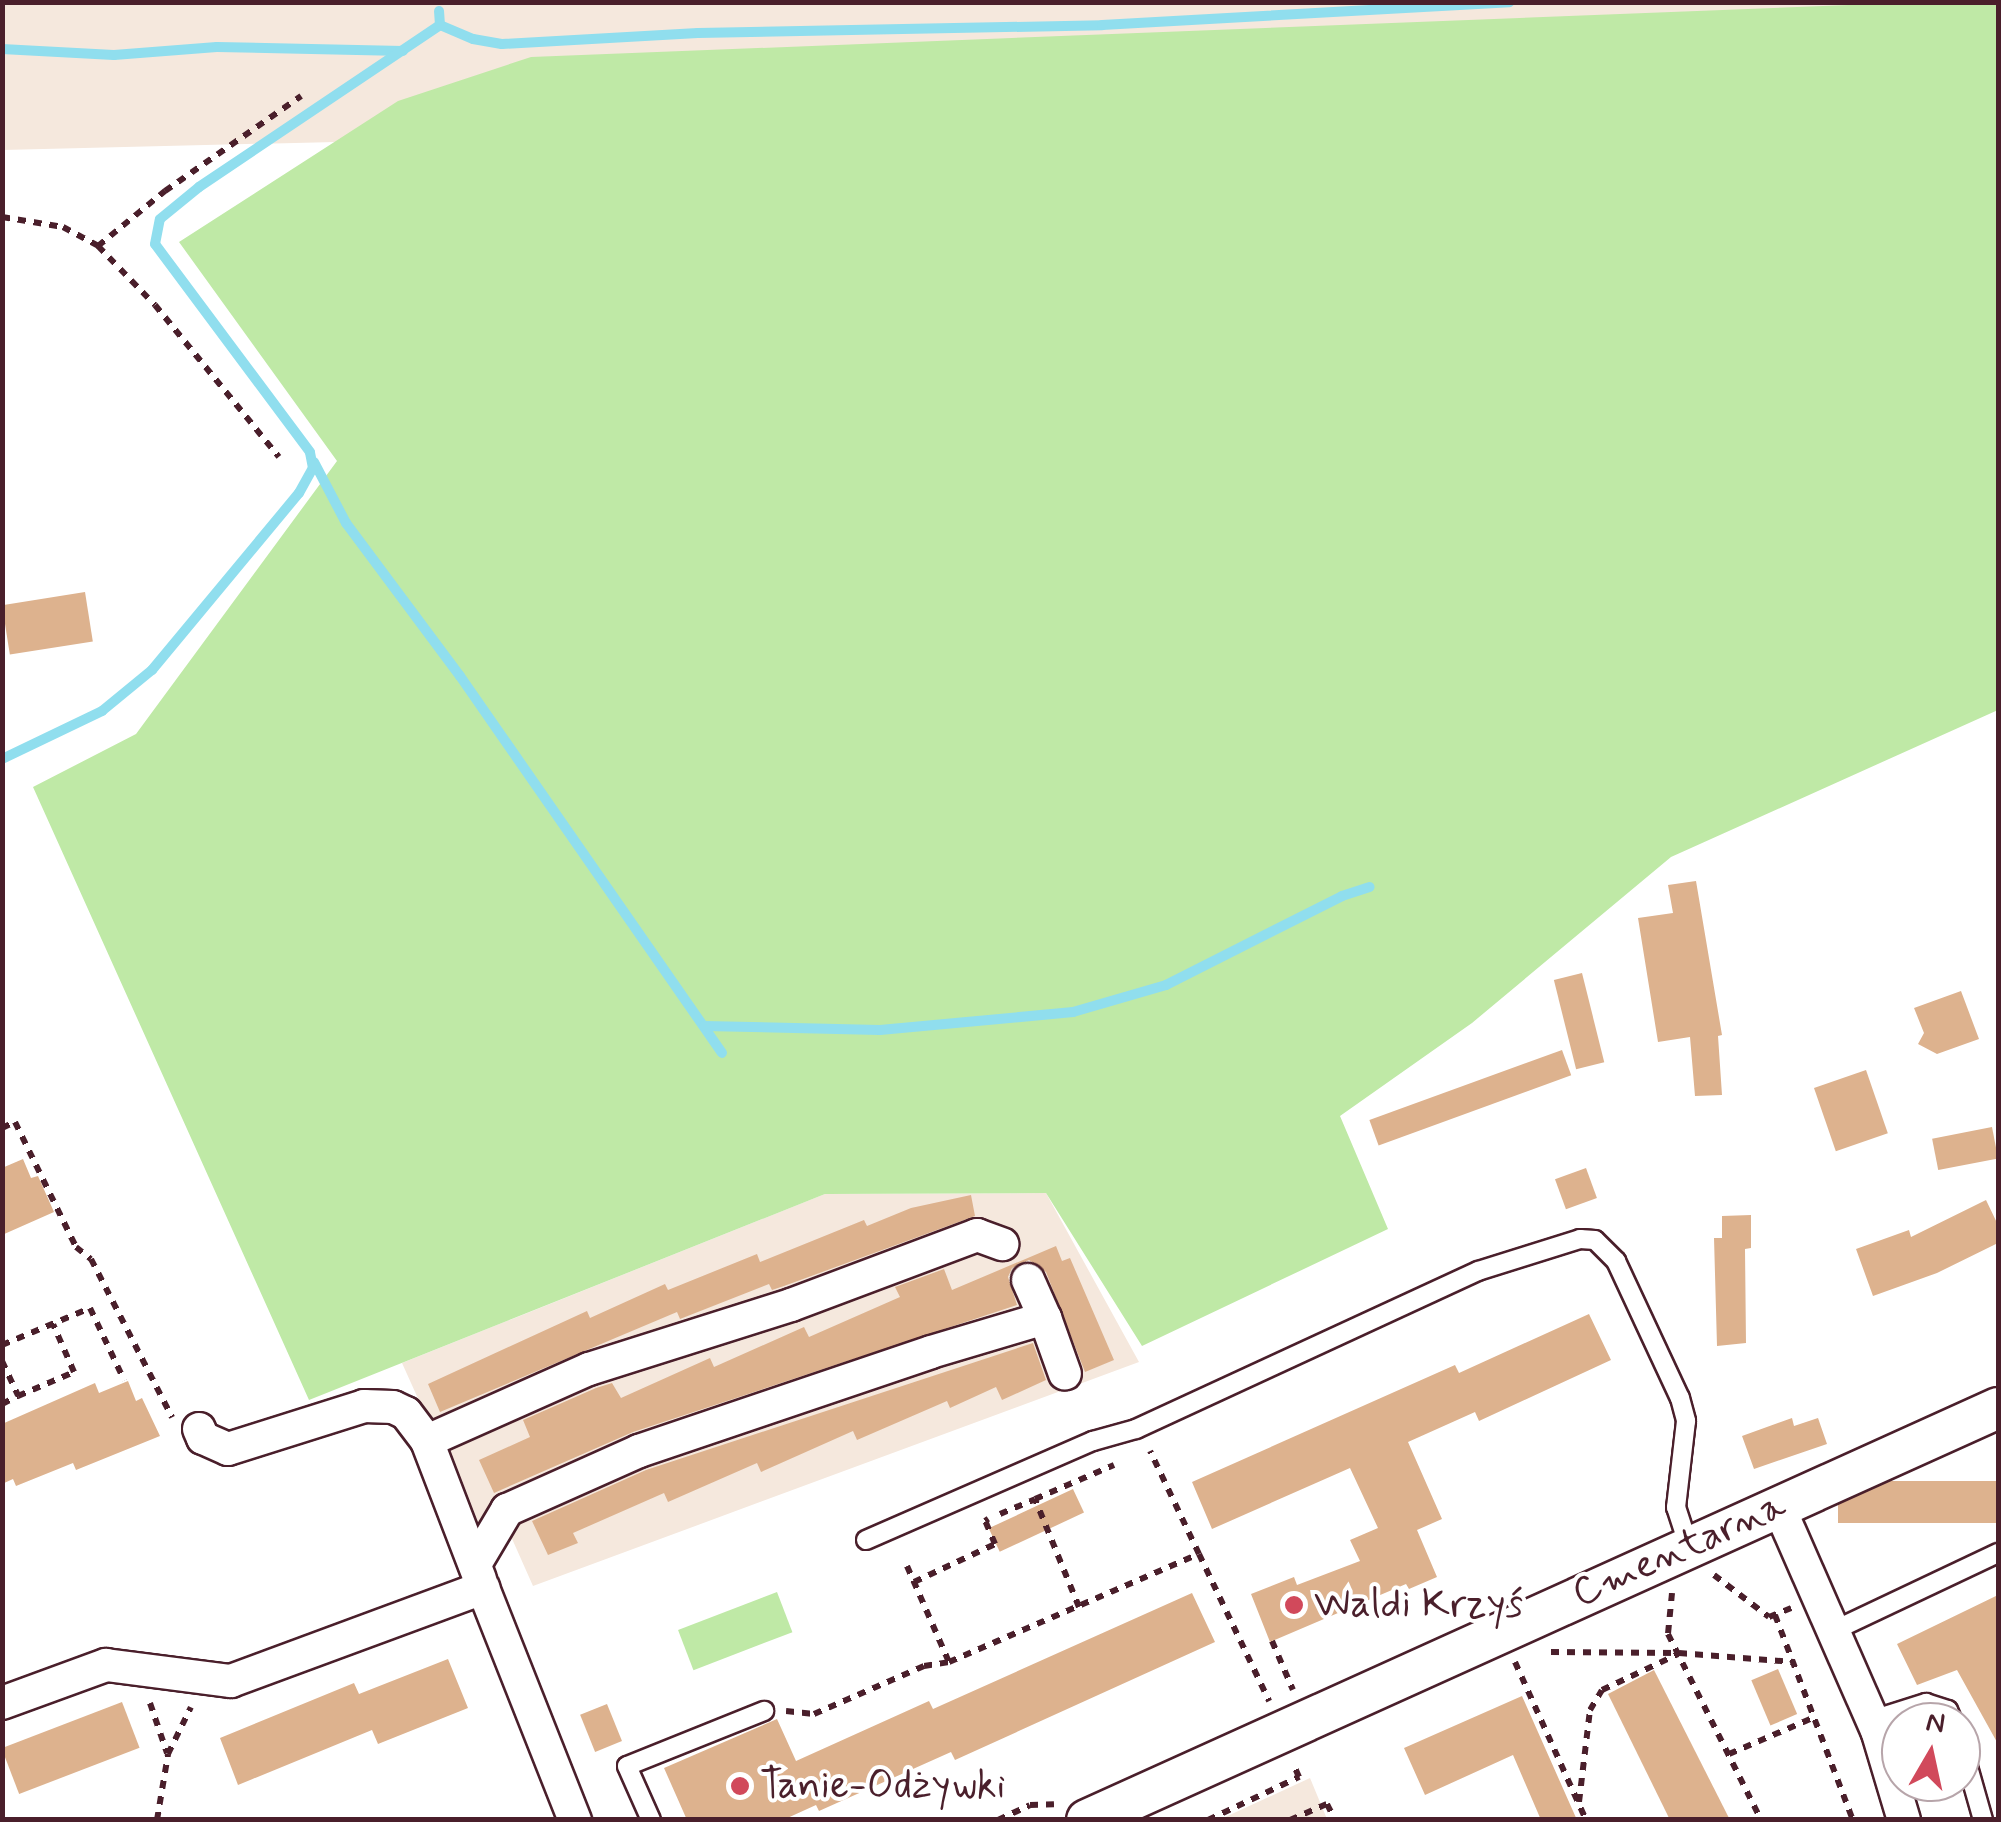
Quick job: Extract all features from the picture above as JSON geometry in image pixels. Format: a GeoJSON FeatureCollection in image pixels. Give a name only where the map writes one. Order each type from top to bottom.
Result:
{"type":"FeatureCollection","features":[{"type":"Feature","properties":{"kind":"street"},"geometry":{"type":"LineString","coordinates":[[426,1441],[588,1370],[792,1305],[977,1235],[1002,1244]]}},
{"type":"Feature","properties":{"kind":"street"},"geometry":{"type":"LineString","coordinates":[[1028,1280],[1065,1374]]}},
{"type":"Feature","properties":{"kind":"street"},"geometry":{"type":"LineString","coordinates":[[2,1703],[106,1665],[231,1681],[479,1576],[507,1510],[639,1451],[930,1352],[1044,1318]]}},
{"type":"Feature","properties":{"kind":"street"},"geometry":{"type":"LineString","coordinates":[[199,1429],[203,1438],[228,1449],[379,1404],[406,1413],[426,1441],[575,1820]]}},
{"type":"Feature","properties":{"kind":"street","name":"Cmentarna"},"geometry":{"type":"LineString","coordinates":[[1088,1820],[1681,1562],[1778,1505],[1998,1408]]}},
{"type":"Feature","properties":{"kind":"street"},"geometry":{"type":"LineString","coordinates":[[1778,1505],[1872,1720],[1904,1820]]}},
{"type":"Feature","properties":{"kind":"lane"},"geometry":{"type":"LineString","coordinates":[[866,1540],[1093,1440],[1136,1429],[1478,1271],[1580,1238],[1595,1240],[1616,1261],[1680,1398],[1686,1420],[1676,1508],[1681,1562]]}},
{"type":"Feature","properties":{"kind":"lane"},"geometry":{"type":"LineString","coordinates":[[1833,1631],[1998,1552]]}},
{"type":"Feature","properties":{"kind":"lane"},"geometry":{"type":"LineString","coordinates":[[650,1820],[627,1766],[764,1711]]}},
{"type":"Feature","properties":{"kind":"lane"},"geometry":{"type":"LineString","coordinates":[[1872,1720],[1881,1717]]}},
{"type":"Feature","properties":{"kind":"path"},"geometry":{"type":"LineString","coordinates":[[98,246],[165,191],[301,96]]}},
{"type":"Feature","properties":{"kind":"path"},"geometry":{"type":"LineString","coordinates":[[2,217],[62,227],[98,246],[165,316],[280,457]]}},
{"type":"Feature","properties":{"kind":"path"},"geometry":{"type":"LineString","coordinates":[[2,1345],[90,1308],[124,1380]]}},
{"type":"Feature","properties":{"kind":"path"},"geometry":{"type":"LineString","coordinates":[[2,1404],[74,1372],[52,1324]]}},
{"type":"Feature","properties":{"kind":"path"},"geometry":{"type":"LineString","coordinates":[[2,1361],[18,1396]]}},
{"type":"Feature","properties":{"kind":"path"},"geometry":{"type":"LineString","coordinates":[[1133,1456],[1167,1441]]}},
{"type":"Feature","properties":{"kind":"path"},"geometry":{"type":"LineString","coordinates":[[1149,1450],[1274,1712]]}},
{"type":"Feature","properties":{"kind":"path"},"geometry":{"type":"LineString","coordinates":[[914,1582],[995,1544],[985,1520],[1117,1464]]}},
{"type":"Feature","properties":{"kind":"path"},"geometry":{"type":"LineString","coordinates":[[1036,1499],[1079,1607]]}},
{"type":"Feature","properties":{"kind":"path"},"geometry":{"type":"LineString","coordinates":[[907,1566],[949,1662],[1199,1554]]}},
{"type":"Feature","properties":{"kind":"path"},"geometry":{"type":"LineString","coordinates":[[1681,1562],[1668,1634],[1761,1820]]}},
{"type":"Feature","properties":{"kind":"path"},"geometry":{"type":"LineString","coordinates":[[1775,1615],[1853,1820]]}},
{"type":"Feature","properties":{"kind":"path"},"geometry":{"type":"LineString","coordinates":[[1272,1641],[1297,1700]]}},
{"type":"Feature","properties":{"kind":"path"},"geometry":{"type":"LineString","coordinates":[[1510,1652],[1586,1820]]}},
{"type":"Feature","properties":{"kind":"path"},"geometry":{"type":"LineString","coordinates":[[1548,1652],[1680,1653],[1794,1662]]}},
{"type":"Feature","properties":{"kind":"path"},"geometry":{"type":"LineString","coordinates":[[1579,1802],[1590,1710],[1602,1690],[1680,1653]]}},
{"type":"Feature","properties":{"kind":"path"},"geometry":{"type":"LineString","coordinates":[[157,1820],[168,1754],[200,1690]]}},
{"type":"Feature","properties":{"kind":"path"},"geometry":{"type":"LineString","coordinates":[[150,1701],[168,1754]]}},
{"type":"Feature","properties":{"kind":"path"},"geometry":{"type":"LineString","coordinates":[[1728,1754],[1815,1717]]}},
{"type":"Feature","properties":{"kind":"path"},"geometry":{"type":"LineString","coordinates":[[1290,1820],[1328,1804],[1335,1820]]}},
{"type":"Feature","properties":{"kind":"shaded area"},"geometry":{"type":"Polygon","coordinates":[[[1998,2],[1998,72],[1283,119],[3,150],[2,3],[1998,2]]]}},
{"type":"Feature","properties":{"kind":"shaded area"},"geometry":{"type":"Polygon","coordinates":[[[1046,1193],[1139,1362],[533,1586],[501,1514],[475,1525],[402,1363],[825,1194],[1046,1193]]]}},
{"type":"Feature","properties":{"kind":"shaded area"},"geometry":{"type":"Polygon","coordinates":[[[1310,1778],[1327,1819],[1221,1819],[1310,1778]]]}},
{"type":"Feature","properties":{"kind":"green space"},"geometry":{"type":"Polygon","coordinates":[[[1900,3],[1998,3],[1998,710],[1671,857],[1472,1023],[1340,1116],[1388,1229],[1142,1346],[1046,1193],[825,1194],[309,1400],[33,787],[136,734],[337,461],[179,242],[398,101],[531,57],[1900,3]]]}},
{"type":"Feature","properties":{"kind":"green space"},"geometry":{"type":"Polygon","coordinates":[[[777,1592],[792,1632],[693,1670],[678,1630],[777,1592]]]}},
{"type":"Feature","properties":{"kind":"building"},"geometry":{"type":"Polygon","coordinates":[[[85,592],[93,641],[10,655],[2,605],[85,592]]]}},
{"type":"Feature","properties":{"kind":"building"},"geometry":{"type":"Polygon","coordinates":[[[1696,881],[1722,1035],[1718,1036],[1722,1095],[1695,1096],[1690,1037],[1658,1042],[1638,918],[1673,913],[1668,885],[1696,881]]]}},
{"type":"Feature","properties":{"kind":"building"},"geometry":{"type":"Polygon","coordinates":[[[1582,973],[1604,1062],[1576,1069],[1554,980],[1582,973]]]}},
{"type":"Feature","properties":{"kind":"building"},"geometry":{"type":"Polygon","coordinates":[[[1961,991],[1979,1039],[1937,1054],[1918,1044],[1924,1033],[1914,1008],[1961,991]]]}},
{"type":"Feature","properties":{"kind":"building"},"geometry":{"type":"Polygon","coordinates":[[[1562,1050],[1571,1075],[1379,1145],[1369,1120],[1562,1050]]]}},
{"type":"Feature","properties":{"kind":"building"},"geometry":{"type":"Polygon","coordinates":[[[1866,1070],[1888,1133],[1836,1151],[1814,1088],[1866,1070]]]}},
{"type":"Feature","properties":{"kind":"building"},"geometry":{"type":"Polygon","coordinates":[[[1992,1127],[1998,1158],[1938,1170],[1932,1139],[1992,1127]]]}},
{"type":"Feature","properties":{"kind":"building"},"geometry":{"type":"Polygon","coordinates":[[[23,1159],[31,1178],[38,1176],[54,1212],[2,1235],[2,1168],[23,1159]]]}},
{"type":"Feature","properties":{"kind":"building"},"geometry":{"type":"Polygon","coordinates":[[[1586,1168],[1597,1198],[1566,1209],[1555,1179],[1586,1168]]]}},
{"type":"Feature","properties":{"kind":"building"},"geometry":{"type":"Polygon","coordinates":[[[971,1195],[975,1216],[772,1290],[769,1284],[680,1319],[677,1312],[440,1412],[428,1384],[587,1311],[590,1318],[665,1284],[668,1290],[757,1254],[760,1262],[864,1220],[867,1226],[911,1208],[971,1195]]]}},
{"type":"Feature","properties":{"kind":"building"},"geometry":{"type":"Polygon","coordinates":[[[1986,1200],[1998,1225],[1998,1243],[1937,1273],[1873,1296],[1856,1249],[1909,1230],[1911,1237],[1986,1200]]]}},
{"type":"Feature","properties":{"kind":"building"},"geometry":{"type":"Polygon","coordinates":[[[1751,1215],[1751,1248],[1745,1249],[1746,1343],[1717,1346],[1714,1238],[1722,1238],[1722,1216],[1751,1215]]]}},
{"type":"Feature","properties":{"kind":"building"},"geometry":{"type":"Polygon","coordinates":[[[1056,1246],[1062,1261],[1070,1258],[1114,1360],[1085,1372],[1046,1272],[1029,1260],[1012,1268],[1008,1277],[1017,1305],[633,1432],[494,1493],[479,1460],[530,1437],[523,1420],[596,1388],[612,1383],[621,1398],[710,1358],[714,1367],[804,1327],[809,1337],[900,1297],[895,1287],[944,1269],[952,1290],[1056,1246]]]}},
{"type":"Feature","properties":{"kind":"building"},"geometry":{"type":"Polygon","coordinates":[[[1589,1314],[1611,1360],[1479,1421],[1475,1412],[1408,1442],[1442,1519],[1417,1530],[1437,1577],[1409,1589],[1406,1584],[1270,1642],[1251,1594],[1294,1577],[1297,1585],[1360,1561],[1350,1540],[1378,1528],[1350,1468],[1212,1529],[1192,1482],[1455,1365],[1459,1373],[1589,1314]]]}},
{"type":"Feature","properties":{"kind":"building"},"geometry":{"type":"Polygon","coordinates":[[[1033,1343],[1046,1380],[1002,1400],[996,1387],[950,1408],[947,1401],[857,1440],[853,1431],[761,1472],[757,1463],[668,1502],[664,1493],[573,1533],[578,1543],[548,1555],[532,1521],[646,1470],[1033,1343]]]}},
{"type":"Feature","properties":{"kind":"building"},"geometry":{"type":"Polygon","coordinates":[[[128,1381],[136,1401],[142,1398],[160,1436],[76,1470],[73,1463],[16,1486],[13,1479],[2,1484],[2,1424],[95,1383],[99,1393],[128,1381]]]}},
{"type":"Feature","properties":{"kind":"building"},"geometry":{"type":"Polygon","coordinates":[[[1792,1418],[1794,1426],[1818,1418],[1827,1444],[1754,1469],[1742,1436],[1792,1418]]]}},
{"type":"Feature","properties":{"kind":"building"},"geometry":{"type":"Polygon","coordinates":[[[1838,1481],[1998,1481],[1998,1523],[1838,1523],[1838,1481]]]}},
{"type":"Feature","properties":{"kind":"building"},"geometry":{"type":"Polygon","coordinates":[[[1073,1489],[1084,1513],[1000,1552],[989,1528],[1073,1489]]]}},
{"type":"Feature","properties":{"kind":"building"},"geometry":{"type":"Polygon","coordinates":[[[1192,1593],[1215,1642],[955,1760],[951,1752],[819,1811],[816,1805],[783,1820],[687,1820],[664,1768],[777,1719],[796,1761],[929,1701],[933,1709],[1192,1593]]]}},
{"type":"Feature","properties":{"kind":"building"},"geometry":{"type":"Polygon","coordinates":[[[1998,1595],[1998,1744],[1981,1713],[1981,1702],[1975,1702],[1957,1670],[1917,1685],[1897,1644],[1998,1595]]]}},
{"type":"Feature","properties":{"kind":"building"},"geometry":{"type":"Polygon","coordinates":[[[448,1659],[468,1708],[378,1744],[372,1730],[238,1785],[220,1738],[354,1683],[359,1694],[448,1659]]]}},
{"type":"Feature","properties":{"kind":"building"},"geometry":{"type":"Polygon","coordinates":[[[1778,1669],[1797,1714],[1770,1725],[1751,1680],[1778,1669]]]}},
{"type":"Feature","properties":{"kind":"building"},"geometry":{"type":"Polygon","coordinates":[[[1654,1670],[1730,1820],[1670,1820],[1608,1694],[1654,1670]]]}},
{"type":"Feature","properties":{"kind":"building"},"geometry":{"type":"Polygon","coordinates":[[[1522,1696],[1577,1820],[1541,1820],[1513,1755],[1425,1795],[1404,1748],[1522,1696]]]}},
{"type":"Feature","properties":{"kind":"building"},"geometry":{"type":"Polygon","coordinates":[[[122,1702],[140,1748],[19,1794],[2,1748],[122,1702]]]}},
{"type":"Feature","properties":{"kind":"building"},"geometry":{"type":"Polygon","coordinates":[[[607,1704],[622,1741],[595,1752],[580,1715],[607,1704]]]}},
{"type":"Feature","properties":{"kind":"waterway"},"geometry":{"type":"LineString","coordinates":[[440,25],[473,39],[502,44],[698,33],[1102,25],[1509,2]]}},
{"type":"Feature","properties":{"kind":"waterway"},"geometry":{"type":"LineString","coordinates":[[2,759],[102,711],[152,670],[299,493],[313,468],[310,452],[155,244],[160,219],[199,187],[440,25],[439,11]]}},
{"type":"Feature","properties":{"kind":"waterway"},"geometry":{"type":"LineString","coordinates":[[2,49],[114,55],[217,47],[403,51]]}},
{"type":"Feature","properties":{"kind":"waterway"},"geometry":{"type":"LineString","coordinates":[[314,462],[346,523],[460,676],[722,1053]]}},
{"type":"Feature","properties":{"kind":"waterway"},"geometry":{"type":"LineString","coordinates":[[704,1026],[880,1030],[1073,1012],[1166,985],[1342,896],[1370,887]]}},
{"type":"Feature","properties":{"kind":"place","name":"Waldi Krzyś"},"geometry":{"type":"Point","coordinates":[1294,1605]}},
{"type":"Feature","properties":{"kind":"place","name":"Tanie-Odżywki"},"geometry":{"type":"Point","coordinates":[740,1786]}}]}
